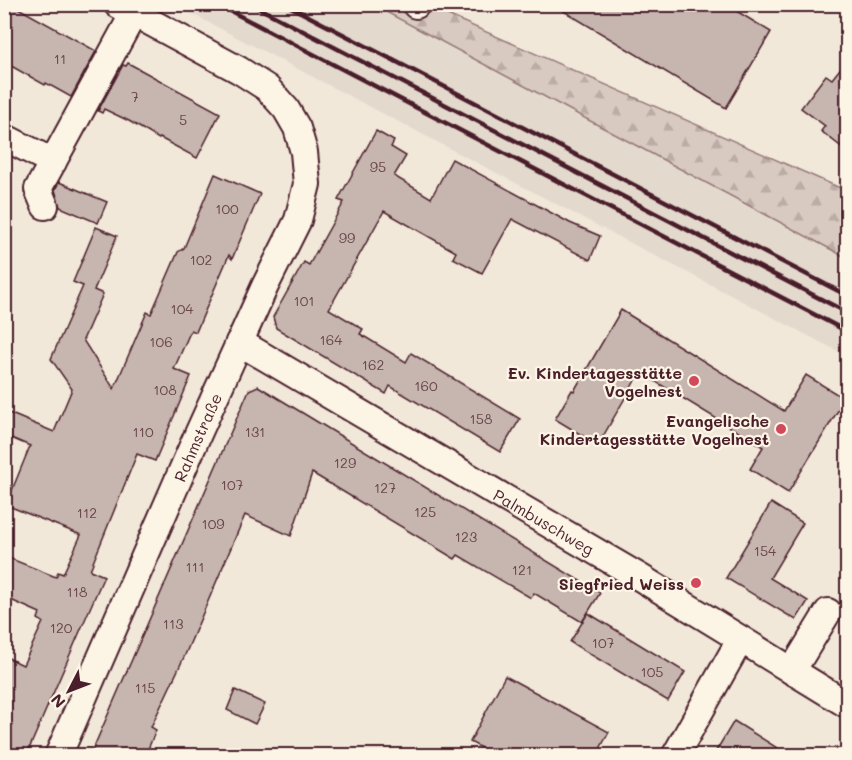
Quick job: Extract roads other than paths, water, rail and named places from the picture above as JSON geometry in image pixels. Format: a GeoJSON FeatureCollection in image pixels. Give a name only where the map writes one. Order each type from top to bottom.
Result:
{"type":"FeatureCollection","features":[{"type":"Feature","properties":{"kind":"street","name":"Rahmstraße"},"geometry":{"type":"LineString","coordinates":[[58,756],[98,660],[239,342],[298,220],[305,195],[307,173],[301,138],[291,117],[274,96],[259,82],[126,9]]}},
{"type":"Feature","properties":{"kind":"street"},"geometry":{"type":"LineString","coordinates":[[45,206],[38,189],[126,9]]}},
{"type":"Feature","properties":{"kind":"street"},"geometry":{"type":"LineString","coordinates":[[4,137],[53,162]]}},
{"type":"Feature","properties":{"kind":"street","name":"Palmbuschweg"},"geometry":{"type":"LineString","coordinates":[[239,342],[641,578],[848,705]]}},
{"type":"Feature","properties":{"kind":"street"},"geometry":{"type":"LineString","coordinates":[[792,671],[828,612]]}},
{"type":"Feature","properties":{"kind":"street"},"geometry":{"type":"LineString","coordinates":[[675,756],[740,640]]}},
{"type":"Feature","properties":{"kind":"railway"},"geometry":{"type":"LineString","coordinates":[[217,4],[848,332]]}},
{"type":"Feature","properties":{"kind":"railway"},"geometry":{"type":"LineString","coordinates":[[251,4],[848,313]]}},
{"type":"Feature","properties":{"kind":"railway"},"geometry":{"type":"LineString","coordinates":[[285,4],[848,296]]}},
{"type":"Feature","properties":{"kind":"place","name":"Ev. Kindertagesstätte Vogelnest"},"geometry":{"type":"Point","coordinates":[694,381]}},
{"type":"Feature","properties":{"kind":"place","name":"Evangelische Kindertagesstätte Vogelnest"},"geometry":{"type":"Point","coordinates":[781,429]}},
{"type":"Feature","properties":{"kind":"place","name":"Siegfried Weiss"},"geometry":{"type":"Point","coordinates":[696,583]}}]}
